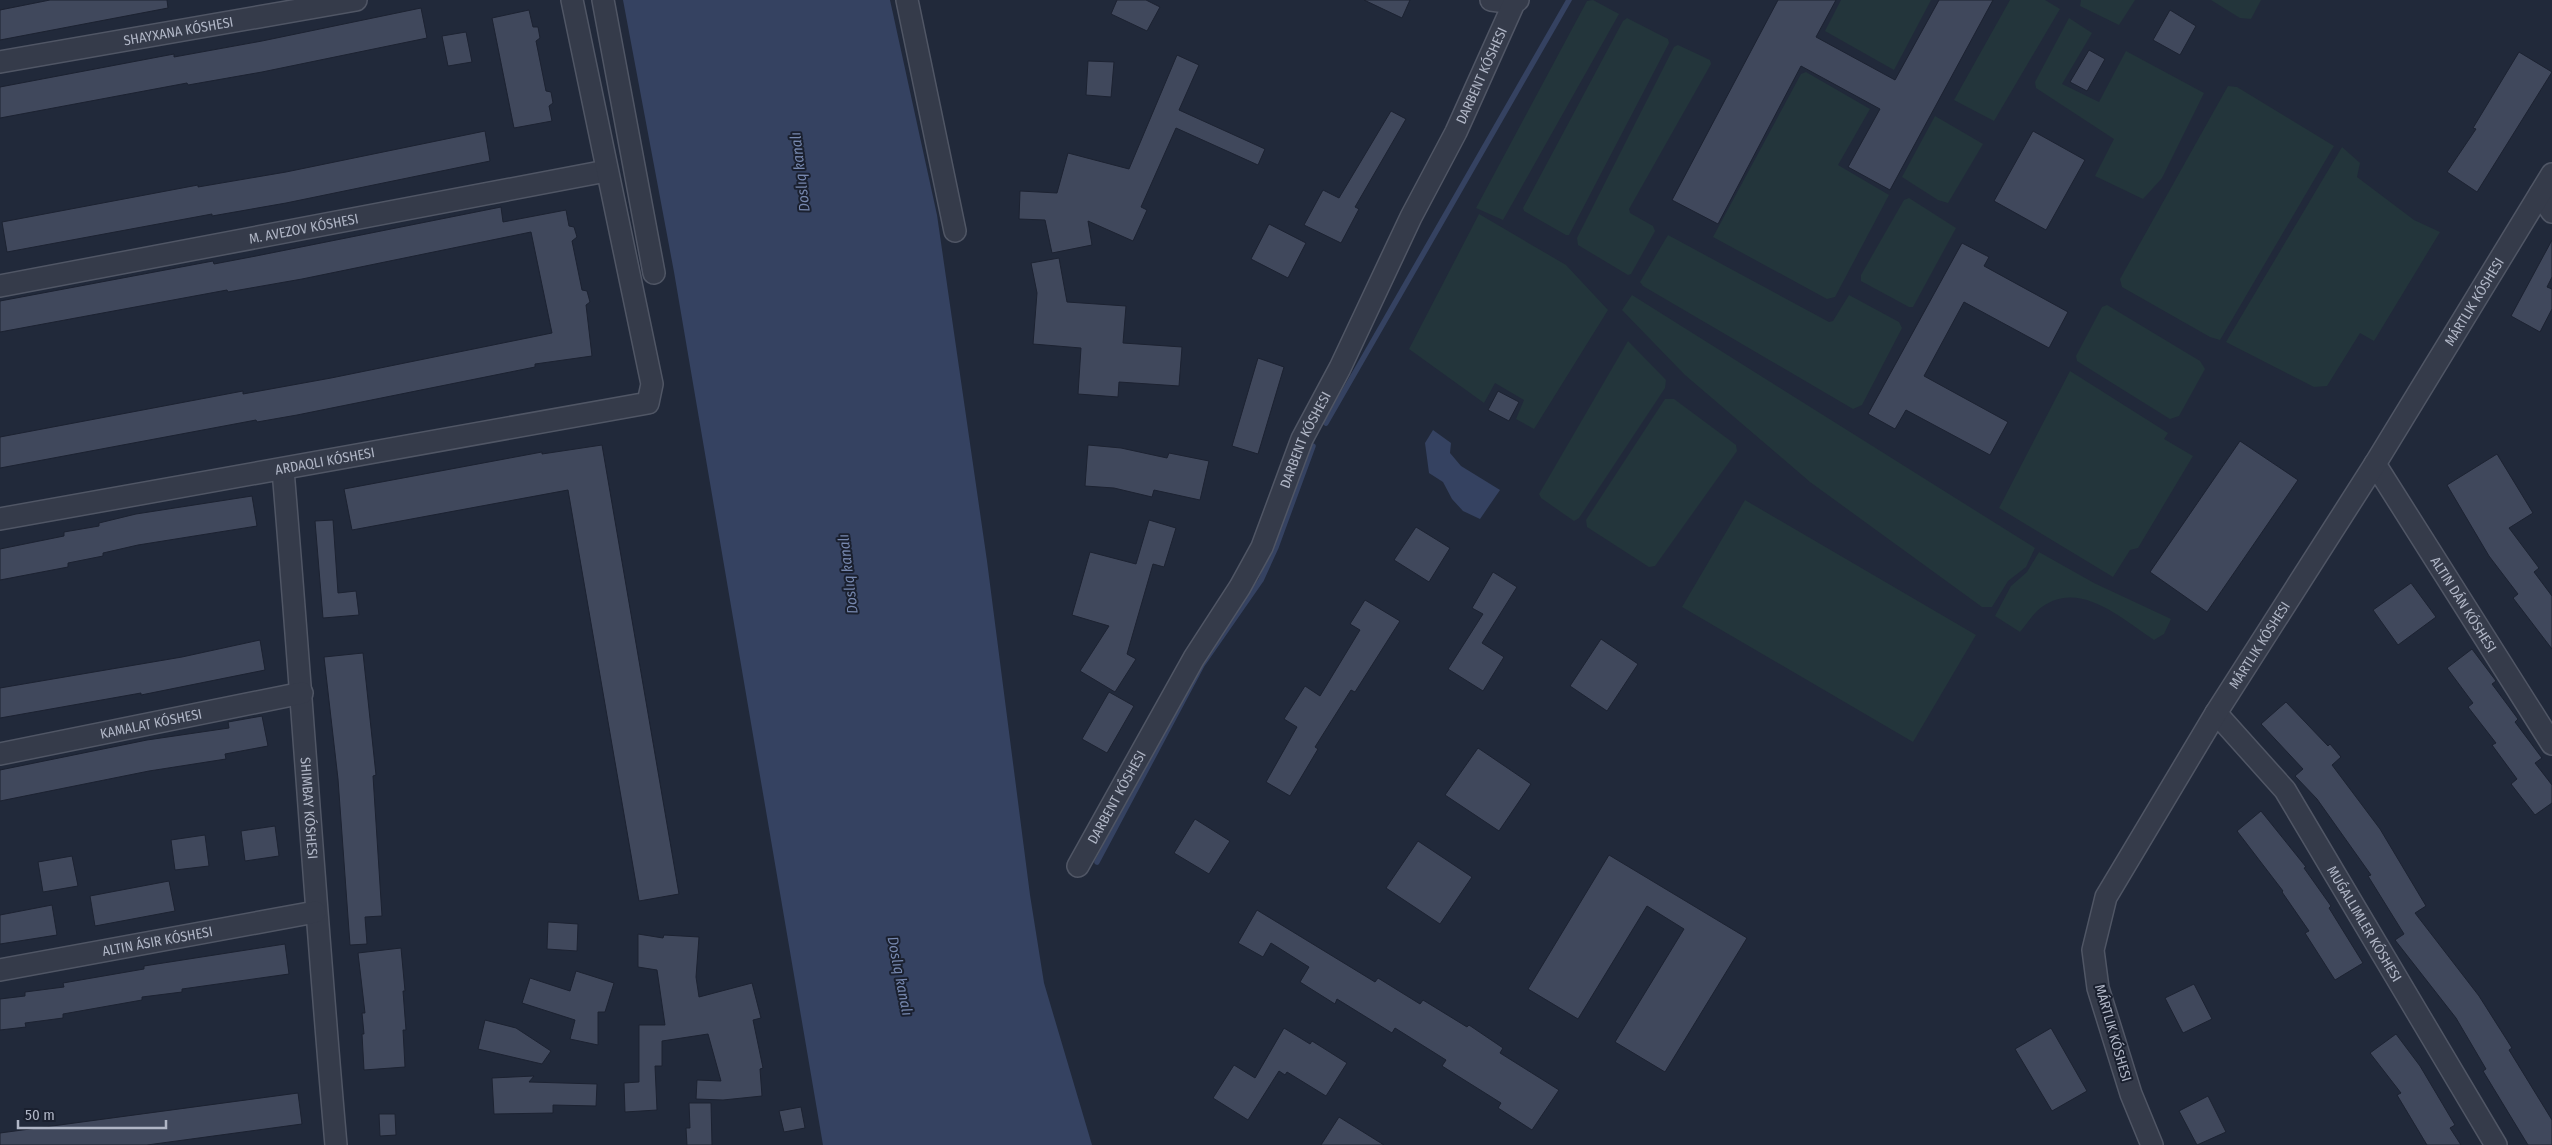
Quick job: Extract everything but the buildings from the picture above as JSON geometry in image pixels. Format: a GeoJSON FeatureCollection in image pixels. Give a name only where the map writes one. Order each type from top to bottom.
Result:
{"type":"FeatureCollection","features":[{"type":"Feature","properties":{"kind":"street","name":"SHAYXANA KÓSHESI"},"geometry":{"type":"LineString","coordinates":[[0,62],[356,0]]}},
{"type":"Feature","properties":{"kind":"street"},"geometry":{"type":"LineString","coordinates":[[0,519],[283,470],[648,403],[652,384],[606,171],[572,0]]}},
{"type":"Feature","properties":{"kind":"street"},"geometry":{"type":"LineString","coordinates":[[603,0],[654,274]]}},
{"type":"Feature","properties":{"kind":"street"},"geometry":{"type":"LineString","coordinates":[[907,0],[955,232]]}},
{"type":"Feature","properties":{"kind":"street","name":"DARBENT KÓSHESI"},"geometry":{"type":"LineString","coordinates":[[1078,866],[1194,658],[1240,587],[1262,547],[1302,439],[1340,368],[1412,217],[1456,132],[1516,2],[1491,0]]}},
{"type":"Feature","properties":{"kind":"street","name":"M. AVEZOV KÓSHESI"},"geometry":{"type":"LineString","coordinates":[[0,286],[606,171]]}},
{"type":"Feature","properties":{"kind":"street","name":"MÁRTLIK KÓSHESI"},"geometry":{"type":"LineString","coordinates":[[2152,1145],[2131,1094],[2098,988],[2093,950],[2106,897],[2216,714],[2375,464],[2552,174]]}},
{"type":"Feature","properties":{"kind":"street"},"geometry":{"type":"LineString","coordinates":[[2540,194],[2552,212]]}},
{"type":"Feature","properties":{"kind":"street"},"geometry":{"type":"LineString","coordinates":[[2375,464],[2552,744]]}},
{"type":"Feature","properties":{"kind":"street"},"geometry":{"type":"LineString","coordinates":[[283,470],[302,693],[315,912],[336,1145]]}},
{"type":"Feature","properties":{"kind":"street","name":"KAMALAT KÓSHESI"},"geometry":{"type":"LineString","coordinates":[[0,754],[302,693]]}},
{"type":"Feature","properties":{"kind":"street","name":"MUǴALLIMLER KÓSHESI"},"geometry":{"type":"LineString","coordinates":[[2216,714],[2286,790],[2496,1145]]}},
{"type":"Feature","properties":{"kind":"street"},"geometry":{"type":"LineString","coordinates":[[0,970],[315,912]]}},
{"type":"Feature","properties":{"kind":"shaded area"},"geometry":{"type":"Polygon","coordinates":[[[1593,0],[1619,14],[1503,220],[1476,208],[1587,1],[1593,0]]]}},
{"type":"Feature","properties":{"kind":"shaded area"},"geometry":{"type":"Polygon","coordinates":[[[1841,0],[1931,0],[1894,70],[1825,31],[1841,0]]]}},
{"type":"Feature","properties":{"kind":"shaded area"},"geometry":{"type":"Polygon","coordinates":[[[2010,0],[2045,0],[2060,9],[1994,121],[1954,100],[2010,0]]]}},
{"type":"Feature","properties":{"kind":"shaded area"},"geometry":{"type":"Polygon","coordinates":[[[2081,0],[2135,0],[2119,25],[2080,6],[2081,0]]]}},
{"type":"Feature","properties":{"kind":"shaded area"},"geometry":{"type":"Polygon","coordinates":[[[2211,0],[2261,0],[2251,19],[2240,18],[2211,0]]]}},
{"type":"Feature","properties":{"kind":"shaded area"},"geometry":{"type":"Polygon","coordinates":[[[1627,18],[1668,39],[1669,43],[1569,235],[1566,235],[1524,211],[1523,208],[1623,21],[1627,18]]]}},
{"type":"Feature","properties":{"kind":"shaded area"},"geometry":{"type":"Polygon","coordinates":[[[2069,18],[2092,33],[2062,84],[2099,102],[2126,51],[2204,93],[2162,178],[2143,199],[2095,176],[2114,139],[2036,88],[2035,82],[2069,18]]]}},
{"type":"Feature","properties":{"kind":"shaded area"},"geometry":{"type":"Polygon","coordinates":[[[1678,45],[1710,60],[1711,64],[1629,209],[1630,213],[1653,226],[1655,231],[1631,274],[1628,275],[1578,245],[1577,238],[1674,47],[1678,45]]]}},
{"type":"Feature","properties":{"kind":"shaded area"},"geometry":{"type":"Polygon","coordinates":[[[1806,72],[1870,109],[1838,165],[1889,195],[1835,297],[1827,299],[1713,237],[1801,74],[1806,72]]]}},
{"type":"Feature","properties":{"kind":"shaded area"},"geometry":{"type":"Polygon","coordinates":[[[2228,86],[2237,87],[2334,146],[2220,340],[2210,337],[2122,287],[2120,279],[2228,86]]]}},
{"type":"Feature","properties":{"kind":"shaded area"},"geometry":{"type":"Polygon","coordinates":[[[1935,116],[1983,144],[1948,203],[1938,200],[1902,177],[1935,116]]]}},
{"type":"Feature","properties":{"kind":"shaded area"},"geometry":{"type":"Polygon","coordinates":[[[2342,147],[2360,163],[2357,177],[2414,220],[2440,232],[2374,341],[2360,333],[2327,386],[2314,387],[2226,342],[2342,147]]]}},
{"type":"Feature","properties":{"kind":"shaded area"},"geometry":{"type":"Polygon","coordinates":[[[1909,198],[1956,228],[1913,307],[1909,307],[1861,281],[1861,275],[1904,200],[1909,198]]]}},
{"type":"Feature","properties":{"kind":"shaded area"},"geometry":{"type":"Polygon","coordinates":[[[1479,214],[1566,265],[1608,310],[1534,429],[1516,419],[1524,400],[1495,383],[1484,403],[1409,349],[1479,214]]]}},
{"type":"Feature","properties":{"kind":"shaded area"},"geometry":{"type":"Polygon","coordinates":[[[1668,235],[1829,322],[1833,321],[1849,295],[1899,322],[1902,328],[1862,405],[1853,409],[1643,286],[1640,282],[1668,235]]]}},
{"type":"Feature","properties":{"kind":"shaded area"},"geometry":{"type":"Polygon","coordinates":[[[1632,295],[2035,548],[2026,567],[2008,581],[1992,607],[1982,607],[1810,482],[1685,375],[1622,310],[1632,295]]]}},
{"type":"Feature","properties":{"kind":"shaded area"},"geometry":{"type":"Polygon","coordinates":[[[2107,305],[2200,361],[2205,369],[2179,416],[2170,419],[2077,361],[2076,356],[2102,307],[2107,305]]]}},
{"type":"Feature","properties":{"kind":"shaded area"},"geometry":{"type":"Polygon","coordinates":[[[1628,341],[1666,380],[1665,388],[1579,518],[1574,521],[1541,498],[1539,494],[1628,341]]]}},
{"type":"Feature","properties":{"kind":"shaded area"},"geometry":{"type":"Polygon","coordinates":[[[2070,371],[2168,433],[2164,439],[2193,456],[2138,548],[2130,550],[2113,577],[1999,508],[2070,371]]]}},
{"type":"Feature","properties":{"kind":"shaded area"},"geometry":{"type":"Polygon","coordinates":[[[1665,399],[1674,399],[1736,445],[1737,451],[1655,566],[1649,567],[1587,527],[1586,520],[1665,399]]]}},
{"type":"Feature","properties":{"kind":"shaded area"},"geometry":{"type":"Polygon","coordinates":[[[1745,500],[1976,635],[1913,742],[1682,607],[1745,500]]]}},
{"type":"Feature","properties":{"kind":"shaded area"},"geometry":{"type":"Polygon","coordinates":[[[2039,552],[2094,583],[2171,619],[2164,634],[2154,640],[2113,612],[2083,599],[2067,598],[2052,601],[2037,611],[2020,632],[1995,616],[2011,586],[2027,572],[2039,552]]]}},
{"type":"Feature","properties":{"kind":"water","name":"Doslıq kanalı"},"geometry":{"type":"Polygon","coordinates":[[[623,0],[890,0],[937,215],[987,561],[1030,895],[1044,983],[1092,1145],[823,1145],[674,272],[623,0]]]}},
{"type":"Feature","properties":{"kind":"water"},"geometry":{"type":"Polygon","coordinates":[[[1433,430],[1451,443],[1450,453],[1461,466],[1500,490],[1480,519],[1463,511],[1452,499],[1443,482],[1429,473],[1425,443],[1433,430]]]}},
{"type":"Feature","properties":{"kind":"waterway"},"geometry":{"type":"LineString","coordinates":[[1326,423],[1569,0]]}},
{"type":"Feature","properties":{"kind":"waterway"},"geometry":{"type":"LineString","coordinates":[[1097,862],[1202,665],[1261,580],[1276,547],[1313,446]]}}]}
